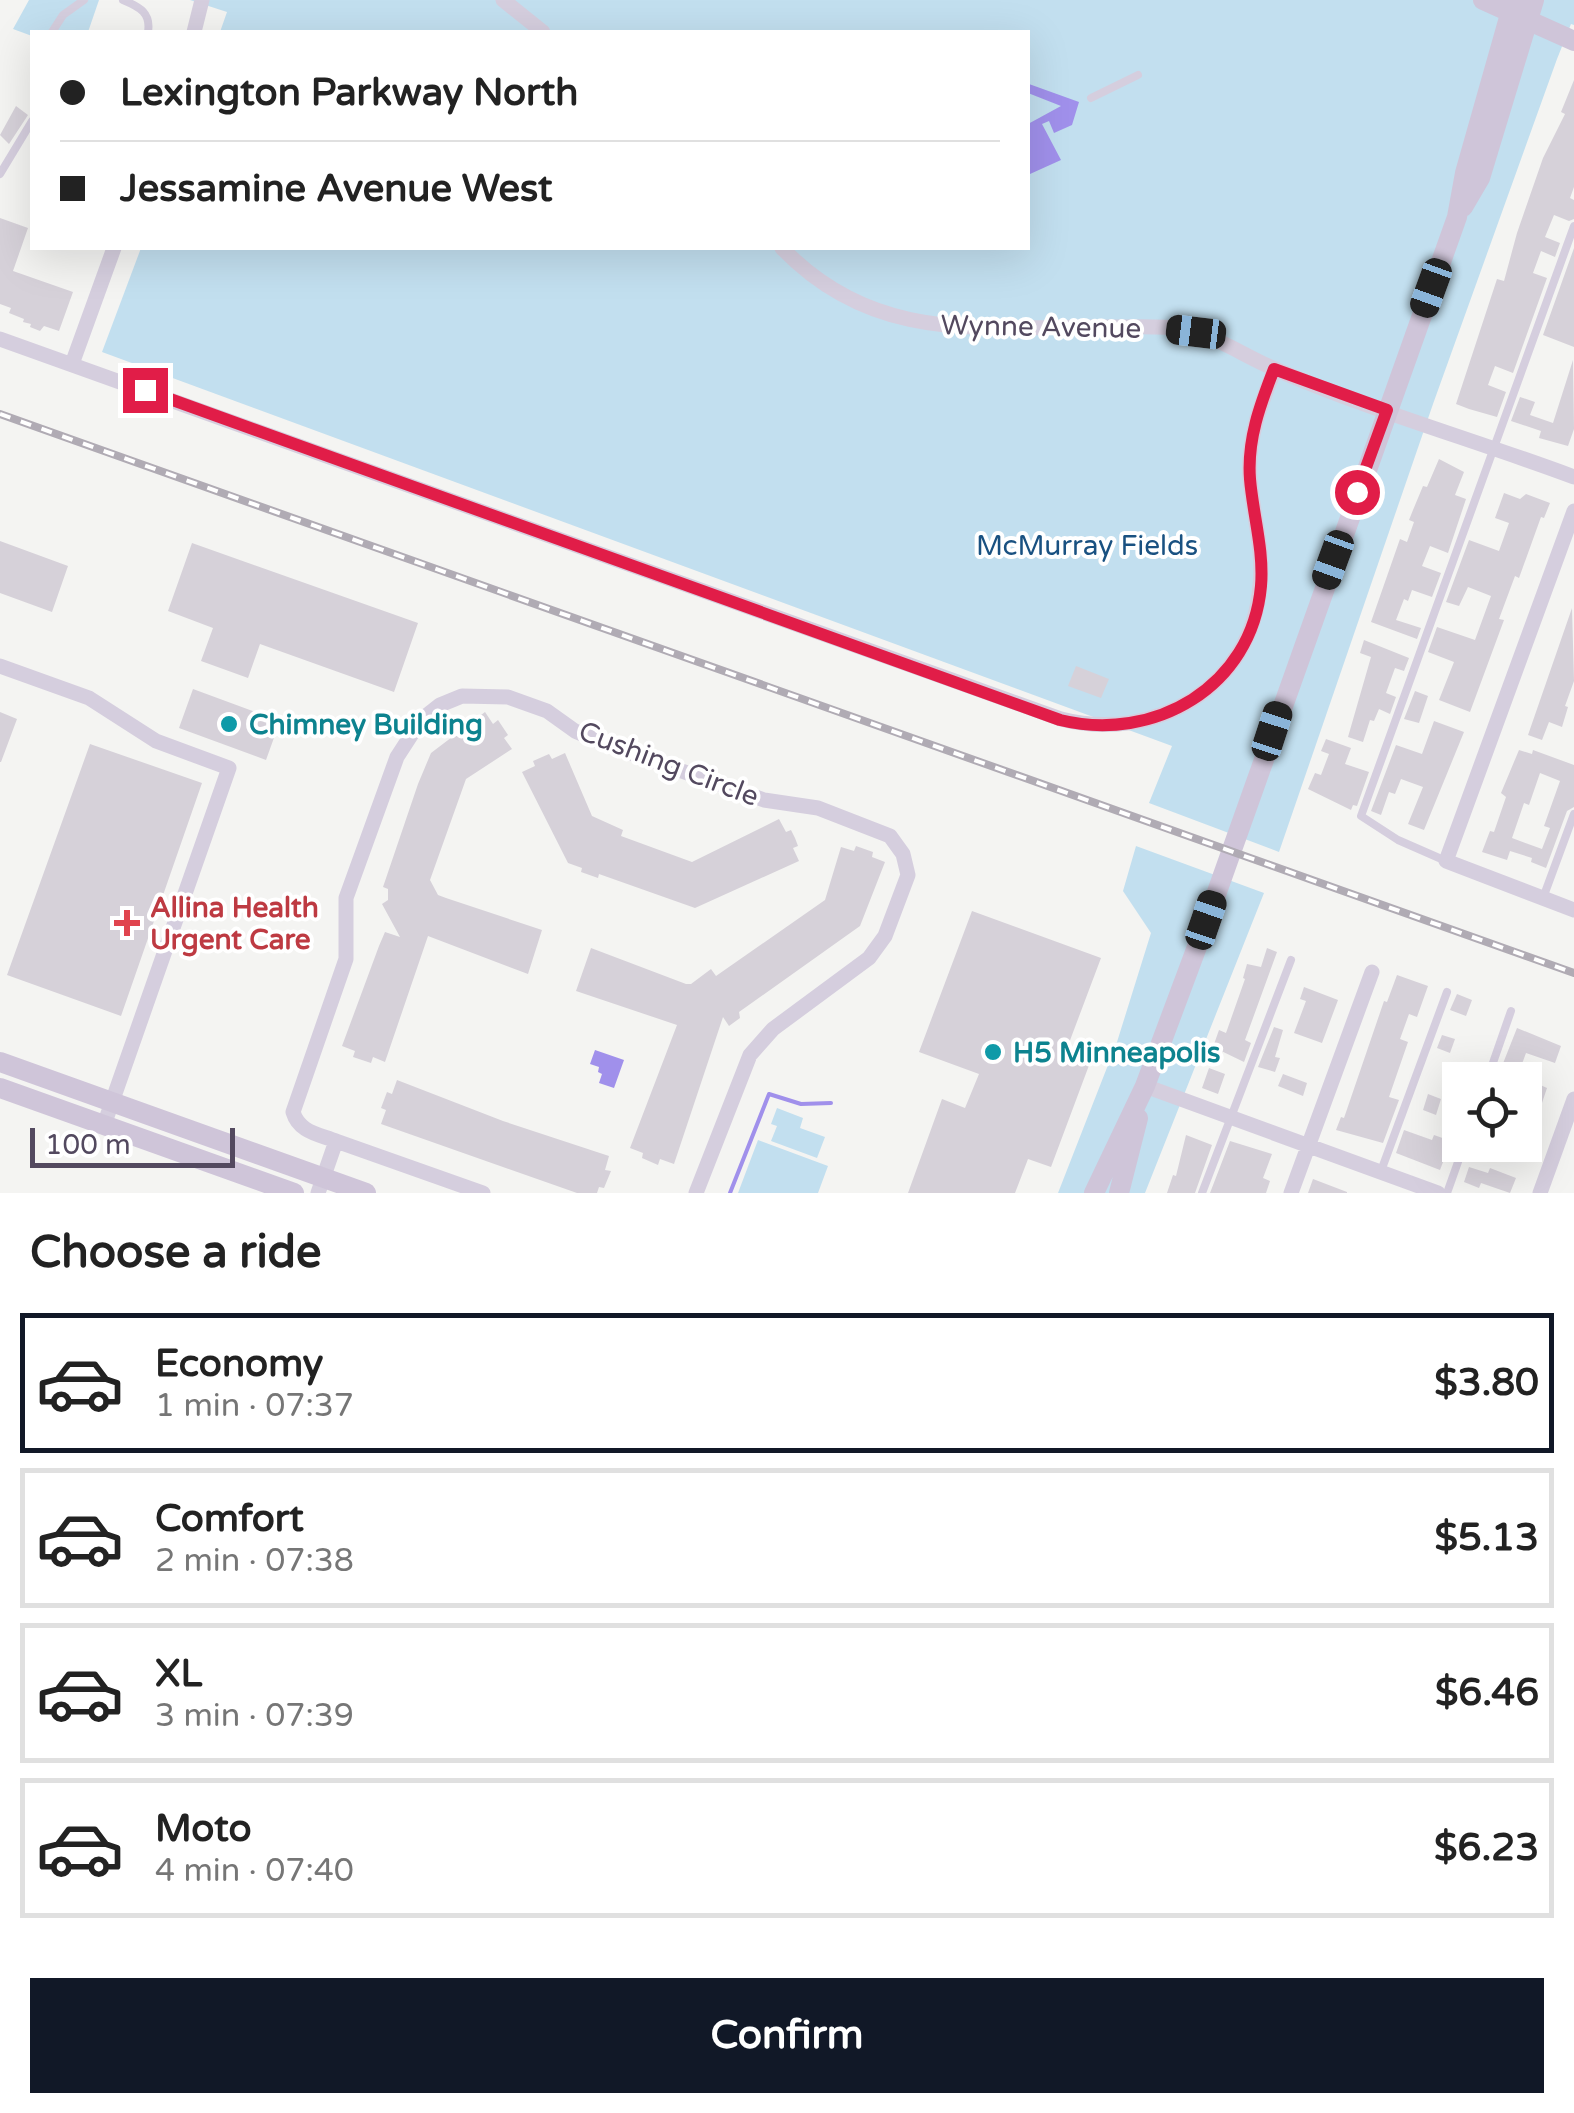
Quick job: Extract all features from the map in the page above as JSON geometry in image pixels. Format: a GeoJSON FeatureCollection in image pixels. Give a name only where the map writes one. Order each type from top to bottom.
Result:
{"type":"FeatureCollection","features":[{"type":"Feature","properties":{"kind":"main road"},"geometry":{"type":"LineString","coordinates":[[1483,0],[1522,8],[1574,40]]}},
{"type":"Feature","properties":{"kind":"main road"},"geometry":{"type":"LineString","coordinates":[[1119,1193],[1145,1086],[1377,407],[1456,217],[1465,173],[1522,8]]}},
{"type":"Feature","properties":{"kind":"main road"},"geometry":{"type":"LineString","coordinates":[[0,1062],[112,1102],[320,1187],[366,1193]]}},
{"type":"Feature","properties":{"kind":"main road"},"geometry":{"type":"LineString","coordinates":[[1094,1193],[1145,1086]]}},
{"type":"Feature","properties":{"kind":"main road"},"geometry":{"type":"LineString","coordinates":[[0,1088],[294,1193]]}},
{"type":"Feature","properties":{"kind":"street"},"geometry":{"type":"LineString","coordinates":[[194,30],[202,0]]}},
{"type":"Feature","properties":{"kind":"street"},"geometry":{"type":"LineString","coordinates":[[502,0],[540,30]]}},
{"type":"Feature","properties":{"kind":"street"},"geometry":{"type":"LineString","coordinates":[[72,364],[113,250]]}},
{"type":"Feature","properties":{"kind":"street","name":"Wynne Avenue"},"geometry":{"type":"LineString","coordinates":[[784,250],[819,281],[844,296],[901,319],[958,328],[1161,328],[1196,332],[1274,369],[1574,478]]}},
{"type":"Feature","properties":{"kind":"street"},"geometry":{"type":"LineString","coordinates":[[0,339],[1060,720],[1101,727],[1130,725],[1178,709],[1218,679],[1244,643],[1257,609],[1261,560],[1249,451],[1254,423],[1274,369]]}},
{"type":"Feature","properties":{"kind":"street"},"geometry":{"type":"LineString","coordinates":[[1574,511],[1446,861],[1574,910]]}},
{"type":"Feature","properties":{"kind":"street"},"geometry":{"type":"LineString","coordinates":[[0,666],[90,698],[156,742],[229,768],[104,1125]]}},
{"type":"Feature","properties":{"kind":"street","name":"Cushing Circle"},"geometry":{"type":"LineString","coordinates":[[336,1141],[304,1129],[297,1124],[293,1112],[346,959],[344,914],[352,881],[397,757],[412,729],[430,711],[450,700],[491,694],[547,711],[583,736],[764,800],[806,804],[879,830],[897,845],[908,865],[905,885],[877,948],[846,976],[773,1029],[750,1054],[696,1193]]}},
{"type":"Feature","properties":{"kind":"street"},"geometry":{"type":"LineString","coordinates":[[1291,1193],[1372,972]]}},
{"type":"Feature","properties":{"kind":"street"},"geometry":{"type":"LineString","coordinates":[[1145,1086],[1438,1193]]}},
{"type":"Feature","properties":{"kind":"street"},"geometry":{"type":"LineString","coordinates":[[1540,1193],[1574,1099]]}},
{"type":"Feature","properties":{"kind":"street"},"geometry":{"type":"LineString","coordinates":[[320,1187],[336,1141],[483,1193]]}},
{"type":"Feature","properties":{"kind":"lane"},"geometry":{"type":"LineString","coordinates":[[53,30],[63,15],[84,0]]}},
{"type":"Feature","properties":{"kind":"lane"},"geometry":{"type":"LineString","coordinates":[[123,0],[144,11],[148,30]]}},
{"type":"Feature","properties":{"kind":"lane"},"geometry":{"type":"LineString","coordinates":[[1090,98],[1138,75]]}},
{"type":"Feature","properties":{"kind":"lane"},"geometry":{"type":"LineString","coordinates":[[0,174],[30,124]]}},
{"type":"Feature","properties":{"kind":"lane"},"geometry":{"type":"LineString","coordinates":[[1446,861],[1398,840],[1361,816],[1574,226]]}},
{"type":"Feature","properties":{"kind":"lane"},"geometry":{"type":"LineString","coordinates":[[1543,898],[1574,814]]}},
{"type":"Feature","properties":{"kind":"lane"},"geometry":{"type":"LineString","coordinates":[[1202,1193],[1291,960]]}},
{"type":"Feature","properties":{"kind":"lane"},"geometry":{"type":"LineString","coordinates":[[1380,1173],[1447,992]]}},
{"type":"Feature","properties":{"kind":"lane"},"geometry":{"type":"LineString","coordinates":[[1493,1062],[1511,1011]]}},
{"type":"Feature","properties":{"kind":"lane"},"geometry":{"type":"LineString","coordinates":[[1447,1193],[1458,1162]]}},
{"type":"Feature","properties":{"kind":"green space"},"geometry":{"type":"Polygon","coordinates":[[[29,0],[99,0],[89,30],[30,30],[30,35],[13,29],[29,0]]]}},
{"type":"Feature","properties":{"kind":"green space","name":"McMurray Fields"},"geometry":{"type":"Polygon","coordinates":[[[190,0],[1574,0],[1574,25],[1571,24],[1557,59],[1433,404],[1279,852],[1149,803],[1172,746],[102,352],[140,250],[1030,250],[1030,30],[221,30],[227,12],[190,0]]]}},
{"type":"Feature","properties":{"kind":"green space"},"geometry":{"type":"Polygon","coordinates":[[[1136,846],[1264,893],[1145,1193],[1058,1193],[1117,1042],[1151,933],[1123,891],[1136,846]]]}},
{"type":"Feature","properties":{"kind":"green space"},"geometry":{"type":"Polygon","coordinates":[[[777,1108],[803,1118],[800,1128],[825,1137],[817,1158],[771,1141],[777,1126],[771,1124],[777,1108]]]}},
{"type":"Feature","properties":{"kind":"green space"},"geometry":{"type":"Polygon","coordinates":[[[758,1140],[828,1166],[818,1193],[738,1193],[758,1140]]]}},
{"type":"Feature","properties":{"kind":"shaded area"},"geometry":{"type":"Polygon","coordinates":[[[1030,84],[1079,102],[1072,125],[1054,133],[1049,121],[1042,124],[1061,160],[1030,174],[1030,123],[1061,106],[1030,94],[1030,84]]]}},
{"type":"Feature","properties":{"kind":"shaded area"},"geometry":{"type":"Polygon","coordinates":[[[595,1050],[624,1060],[614,1088],[599,1083],[599,1067],[590,1064],[595,1050]]]}},
{"type":"Feature","properties":{"kind":"building"},"geometry":{"type":"Polygon","coordinates":[[[1574,80],[1574,187],[1570,198],[1574,200],[1574,219],[1554,215],[1545,237],[1560,243],[1555,257],[1541,251],[1533,273],[1547,278],[1513,373],[1495,366],[1488,385],[1506,392],[1497,417],[1456,404],[1497,279],[1504,281],[1543,158],[1565,114],[1561,112],[1574,80]]]}},
{"type":"Feature","properties":{"kind":"building"},"geometry":{"type":"Polygon","coordinates":[[[16,106],[28,115],[9,144],[0,135],[16,106]]]}},
{"type":"Feature","properties":{"kind":"building"},"geometry":{"type":"Polygon","coordinates":[[[0,218],[28,228],[13,271],[73,292],[59,331],[30,327],[24,319],[9,313],[11,308],[0,304],[0,218]]]}},
{"type":"Feature","properties":{"kind":"building"},"geometry":{"type":"Polygon","coordinates":[[[1574,248],[1574,347],[1543,335],[1574,248]]]}},
{"type":"Feature","properties":{"kind":"building"},"geometry":{"type":"Polygon","coordinates":[[[1573,360],[1574,429],[1568,446],[1539,438],[1541,431],[1511,421],[1520,397],[1535,402],[1530,415],[1553,423],[1573,360]]]}},
{"type":"Feature","properties":{"kind":"building"},"geometry":{"type":"Polygon","coordinates":[[[1439,459],[1464,472],[1455,495],[1466,499],[1448,553],[1430,546],[1422,566],[1441,573],[1432,597],[1412,590],[1396,620],[1421,628],[1417,639],[1371,622],[1400,539],[1407,542],[1414,522],[1409,520],[1439,459]]]}},
{"type":"Feature","properties":{"kind":"building"},"geometry":{"type":"Polygon","coordinates":[[[1504,493],[1520,499],[1526,494],[1550,503],[1519,578],[1515,576],[1499,619],[1504,620],[1470,712],[1439,700],[1454,662],[1428,652],[1437,627],[1475,640],[1491,596],[1468,587],[1459,606],[1446,602],[1469,540],[1499,551],[1509,523],[1495,518],[1504,493]]]}},
{"type":"Feature","properties":{"kind":"building"},"geometry":{"type":"Polygon","coordinates":[[[0,541],[68,566],[52,612],[0,593],[0,541]]]}},
{"type":"Feature","properties":{"kind":"building"},"geometry":{"type":"Polygon","coordinates":[[[192,543],[418,623],[394,692],[260,644],[248,678],[201,661],[213,628],[168,611],[192,543]]]}},
{"type":"Feature","properties":{"kind":"building"},"geometry":{"type":"Polygon","coordinates":[[[1572,608],[1574,681],[1562,727],[1549,722],[1542,740],[1528,735],[1572,608]]]}},
{"type":"Feature","properties":{"kind":"building"},"geometry":{"type":"Polygon","coordinates":[[[1364,640],[1409,658],[1404,671],[1395,668],[1386,693],[1396,697],[1390,714],[1379,709],[1374,721],[1370,720],[1363,742],[1348,737],[1371,657],[1360,653],[1364,640]]]}},
{"type":"Feature","properties":{"kind":"building"},"geometry":{"type":"Polygon","coordinates":[[[1076,666],[1109,679],[1101,698],[1068,686],[1076,666]]]}},
{"type":"Feature","properties":{"kind":"building","name":"Chimney Building"},"geometry":{"type":"Polygon","coordinates":[[[193,689],[280,721],[266,760],[179,728],[193,689]]]}},
{"type":"Feature","properties":{"kind":"building"},"geometry":{"type":"Polygon","coordinates":[[[1415,691],[1428,696],[1419,723],[1404,719],[1415,691]]]}},
{"type":"Feature","properties":{"kind":"building"},"geometry":{"type":"Polygon","coordinates":[[[0,712],[17,719],[1,762],[0,762],[0,712]]]}},
{"type":"Feature","properties":{"kind":"building"},"geometry":{"type":"Polygon","coordinates":[[[485,712],[493,724],[498,720],[512,749],[466,779],[430,880],[438,895],[542,930],[528,974],[428,936],[385,1062],[373,1057],[371,1063],[353,1057],[355,1051],[342,1046],[379,946],[385,932],[400,937],[382,904],[388,900],[388,889],[383,887],[418,784],[431,753],[485,712]]]}},
{"type":"Feature","properties":{"kind":"building"},"geometry":{"type":"Polygon","coordinates":[[[1434,721],[1464,732],[1424,830],[1408,824],[1423,787],[1401,779],[1395,794],[1389,792],[1381,815],[1371,811],[1396,745],[1422,754],[1434,721]]]}},
{"type":"Feature","properties":{"kind":"building"},"geometry":{"type":"Polygon","coordinates":[[[1326,739],[1351,748],[1345,764],[1369,772],[1357,806],[1353,805],[1351,810],[1308,789],[1315,773],[1321,775],[1329,754],[1321,751],[1326,739]]]}},
{"type":"Feature","properties":{"kind":"building"},"geometry":{"type":"Polygon","coordinates":[[[90,744],[202,783],[121,1016],[7,975],[90,744]]]}},
{"type":"Feature","properties":{"kind":"building"},"geometry":{"type":"Polygon","coordinates":[[[1519,750],[1532,754],[1533,750],[1574,765],[1574,807],[1567,811],[1546,868],[1531,862],[1532,858],[1510,851],[1507,860],[1482,852],[1506,797],[1501,793],[1519,750]],[[1540,773],[1512,838],[1542,849],[1550,828],[1544,826],[1560,781],[1540,773]]]}},
{"type":"Feature","properties":{"kind":"building"},"geometry":{"type":"Polygon","coordinates":[[[565,753],[592,816],[623,830],[621,836],[692,862],[779,819],[786,832],[791,830],[795,838],[798,846],[793,848],[799,861],[695,908],[599,874],[598,878],[581,872],[582,868],[568,863],[522,772],[535,766],[533,761],[565,753]]]}},
{"type":"Feature","properties":{"kind":"building"},"geometry":{"type":"Polygon","coordinates":[[[856,846],[885,862],[860,926],[739,1012],[740,1018],[729,1026],[723,1017],[674,1164],[660,1159],[658,1165],[642,1158],[643,1153],[630,1148],[677,1025],[576,991],[591,948],[686,984],[711,969],[716,976],[825,900],[841,847],[854,851],[856,846]]]}},
{"type":"Feature","properties":{"kind":"building","name":"H5 Minneapolis"},"geometry":{"type":"Polygon","coordinates":[[[972,911],[1101,958],[1066,1051],[1091,1060],[1051,1167],[1028,1159],[1015,1193],[908,1193],[942,1099],[965,1108],[979,1074],[919,1052],[972,911]]]}},
{"type":"Feature","properties":{"kind":"building"},"geometry":{"type":"Polygon","coordinates":[[[1267,948],[1277,952],[1245,1040],[1251,1043],[1244,1062],[1213,1047],[1219,1030],[1226,1033],[1247,964],[1261,967],[1267,948]]]}},
{"type":"Feature","properties":{"kind":"building"},"geometry":{"type":"Polygon","coordinates":[[[1397,975],[1428,986],[1417,1017],[1409,1014],[1400,1039],[1408,1042],[1389,1097],[1399,1100],[1383,1143],[1336,1130],[1341,1117],[1344,1118],[1384,1001],[1387,1002],[1397,975]]]}},
{"type":"Feature","properties":{"kind":"building"},"geometry":{"type":"Polygon","coordinates":[[[1304,987],[1338,1000],[1322,1043],[1294,1033],[1306,1001],[1300,999],[1304,987]]]}},
{"type":"Feature","properties":{"kind":"building"},"geometry":{"type":"Polygon","coordinates":[[[1457,994],[1472,1000],[1466,1016],[1450,1010],[1457,994]]]}},
{"type":"Feature","properties":{"kind":"building"},"geometry":{"type":"Polygon","coordinates":[[[1274,1027],[1283,1030],[1275,1072],[1258,1067],[1274,1027]]]}},
{"type":"Feature","properties":{"kind":"building"},"geometry":{"type":"Polygon","coordinates":[[[1517,1028],[1561,1046],[1555,1063],[1526,1053],[1523,1062],[1504,1062],[1517,1028]]]}},
{"type":"Feature","properties":{"kind":"building"},"geometry":{"type":"Polygon","coordinates":[[[1442,1035],[1455,1039],[1450,1053],[1437,1048],[1442,1035]]]}},
{"type":"Feature","properties":{"kind":"building"},"geometry":{"type":"Polygon","coordinates":[[[1209,1068],[1225,1074],[1218,1094],[1202,1088],[1209,1068]]]}},
{"type":"Feature","properties":{"kind":"building"},"geometry":{"type":"Polygon","coordinates":[[[1283,1074],[1307,1083],[1303,1096],[1278,1086],[1283,1074]]]}},
{"type":"Feature","properties":{"kind":"building"},"geometry":{"type":"Polygon","coordinates":[[[397,1080],[609,1156],[605,1170],[611,1171],[604,1188],[599,1187],[597,1193],[577,1193],[381,1124],[386,1110],[381,1108],[397,1080]]]}},
{"type":"Feature","properties":{"kind":"building"},"geometry":{"type":"Polygon","coordinates":[[[1428,1094],[1441,1099],[1436,1115],[1423,1110],[1428,1094]]]}},
{"type":"Feature","properties":{"kind":"building"},"geometry":{"type":"Polygon","coordinates":[[[1404,1130],[1432,1140],[1434,1135],[1442,1138],[1440,1170],[1396,1153],[1404,1130]]]}},
{"type":"Feature","properties":{"kind":"building"},"geometry":{"type":"Polygon","coordinates":[[[1186,1135],[1212,1145],[1195,1193],[1167,1193],[1173,1175],[1176,1176],[1186,1135]]]}},
{"type":"Feature","properties":{"kind":"building"},"geometry":{"type":"Polygon","coordinates":[[[1230,1141],[1272,1154],[1263,1178],[1270,1181],[1266,1193],[1210,1193],[1230,1141]]]}},
{"type":"Feature","properties":{"kind":"building"},"geometry":{"type":"Polygon","coordinates":[[[1469,1167],[1488,1173],[1490,1168],[1516,1178],[1510,1193],[1464,1182],[1469,1167]]]}},
{"type":"Feature","properties":{"kind":"building"},"geometry":{"type":"Polygon","coordinates":[[[1313,1179],[1347,1192],[1347,1193],[1308,1193],[1313,1179]]]}},
{"type":"Feature","properties":{"kind":"waterway"},"geometry":{"type":"LineString","coordinates":[[730,1193],[769,1094],[801,1104],[831,1103]]}},
{"type":"Feature","properties":{"kind":"railway"},"geometry":{"type":"LineString","coordinates":[[0,414],[1574,973]]}},
{"type":"Feature","properties":{"kind":"place","name":"Chimney Building"},"geometry":{"type":"Point","coordinates":[229,724]}},
{"type":"Feature","properties":{"kind":"place","name":"Allina Health Urgent Care"},"geometry":{"type":"Point","coordinates":[127,923]}},
{"type":"Feature","properties":{"kind":"place","name":"H5 Minneapolis"},"geometry":{"type":"Point","coordinates":[993,1052]}},
{"type":"Feature","properties":{"kind":"route"},"geometry":{"type":"LineString","coordinates":[[145,390],[1060,720],[1101,727],[1130,725],[1178,709],[1218,679],[1244,643],[1257,609],[1261,560],[1249,451],[1254,423],[1274,369],[1387,410],[1357,492]]}}]}
